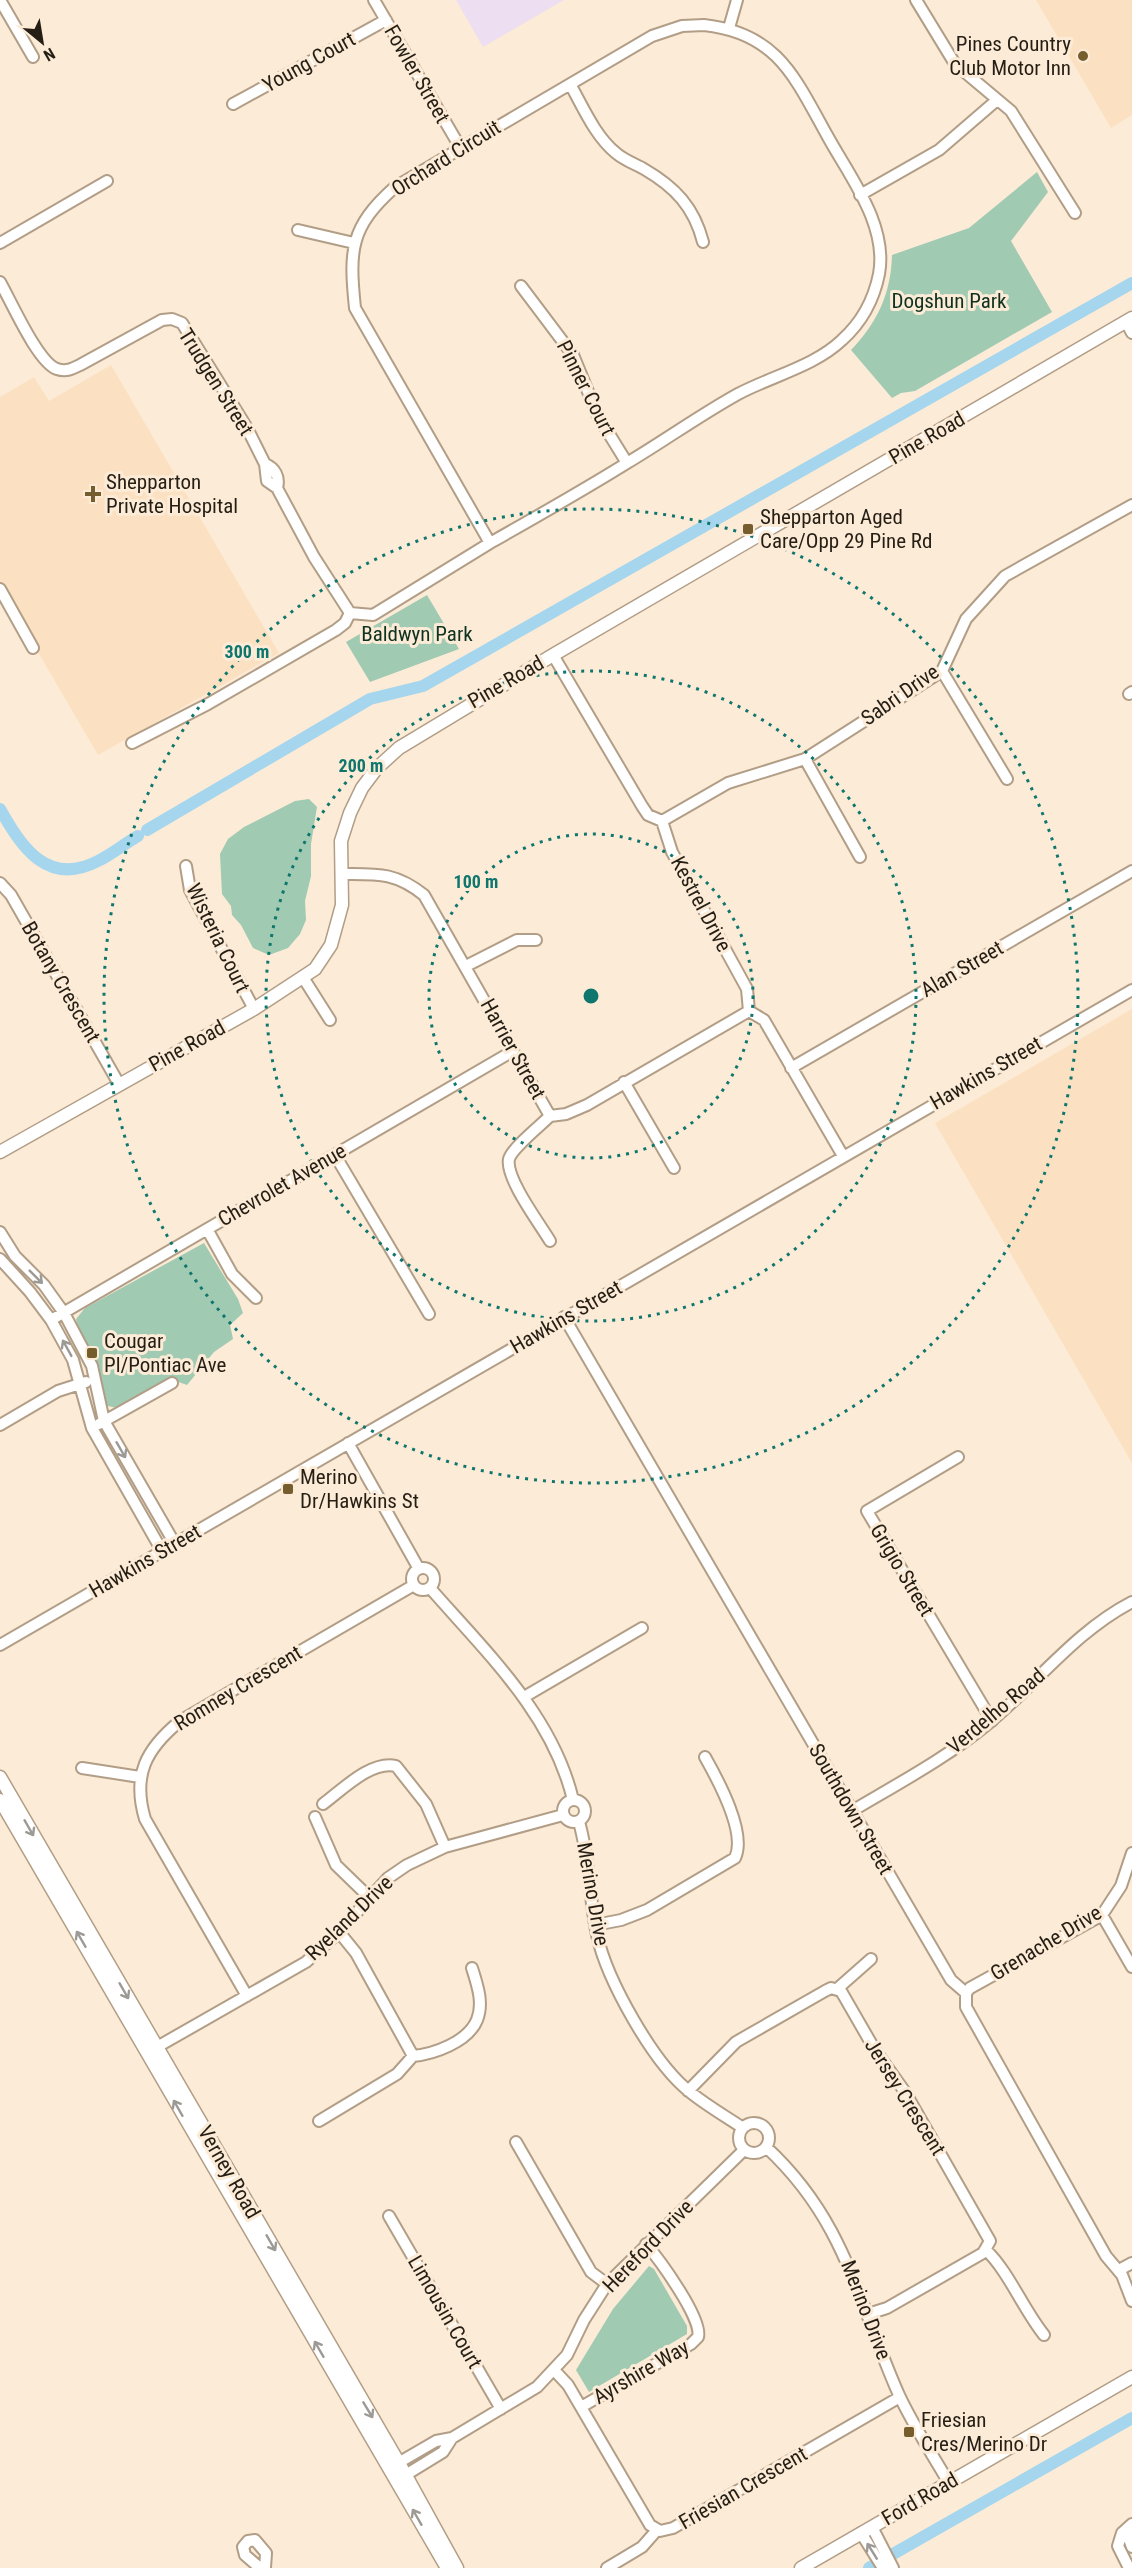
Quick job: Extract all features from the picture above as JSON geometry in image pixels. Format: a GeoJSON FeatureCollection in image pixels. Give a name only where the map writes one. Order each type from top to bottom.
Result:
{"type":"FeatureCollection","features":[{"type":"Feature","properties":{"kind":"street"},"geometry":{"type":"LineString","coordinates":[[0,0],[33,57]]}},
{"type":"Feature","properties":{"kind":"street","name":"Fowler Street"},"geometry":{"type":"LineString","coordinates":[[374,0],[460,147]]}},
{"type":"Feature","properties":{"kind":"street"},"geometry":{"type":"LineString","coordinates":[[729,28],[737,0]]}},
{"type":"Feature","properties":{"kind":"street"},"geometry":{"type":"LineString","coordinates":[[916,0],[955,64],[1011,111],[1075,213]]}},
{"type":"Feature","properties":{"kind":"street","name":"Young Court"},"geometry":{"type":"LineString","coordinates":[[233,105],[386,20]]}},
{"type":"Feature","properties":{"kind":"street","name":"Orchard Circuit"},"geometry":{"type":"LineString","coordinates":[[682,26],[729,28],[751,37],[790,69],[860,195],[876,230],[879,272],[866,311],[853,329],[825,353],[739,394],[490,543],[355,308],[352,264],[354,243],[365,217],[395,187],[652,36],[682,26]]}},
{"type":"Feature","properties":{"kind":"street"},"geometry":{"type":"LineString","coordinates":[[570,84],[600,136],[616,154],[657,177],[679,194],[698,224],[703,242]]}},
{"type":"Feature","properties":{"kind":"street"},"geometry":{"type":"LineString","coordinates":[[860,195],[939,150],[997,100]]}},
{"type":"Feature","properties":{"kind":"street"},"geometry":{"type":"LineString","coordinates":[[0,243],[107,181]]}},
{"type":"Feature","properties":{"kind":"street"},"geometry":{"type":"LineString","coordinates":[[298,230],[354,243]]}},
{"type":"Feature","properties":{"kind":"street","name":"Trudgen Street"},"geometry":{"type":"LineString","coordinates":[[0,282],[44,359],[58,369],[68,370],[162,320],[172,319],[182,323],[247,428],[265,464],[271,466],[278,476],[277,488],[314,556],[350,613]]}},
{"type":"Feature","properties":{"kind":"street","name":"Pinner Court"},"geometry":{"type":"LineString","coordinates":[[521,286],[573,355],[598,416],[627,463]]}},
{"type":"Feature","properties":{"kind":"street","name":"Pine Road"},"geometry":{"type":"LineString","coordinates":[[0,1154],[304,979],[324,958],[331,945],[342,905],[341,841],[350,813],[362,788],[377,768],[420,733],[1130,324]]}},
{"type":"Feature","properties":{"kind":"street","name":"Sabri Drive"},"geometry":{"type":"LineString","coordinates":[[662,821],[728,783],[804,759],[942,671],[966,619],[1005,576],[1132,505]]}},
{"type":"Feature","properties":{"kind":"street"},"geometry":{"type":"LineString","coordinates":[[132,743],[216,700],[336,630],[345,623],[350,613],[373,615],[490,543]]}},
{"type":"Feature","properties":{"kind":"street"},"geometry":{"type":"LineString","coordinates":[[0,589],[33,648]]}},
{"type":"Feature","properties":{"kind":"street"},"geometry":{"type":"LineString","coordinates":[[553,655],[642,806],[648,815],[662,821]]}},
{"type":"Feature","properties":{"kind":"street"},"geometry":{"type":"LineString","coordinates":[[942,671],[1007,779]]}},
{"type":"Feature","properties":{"kind":"street"},"geometry":{"type":"LineString","coordinates":[[804,759],[860,857]]}},
{"type":"Feature","properties":{"kind":"street","name":"Kestrel Drive"},"geometry":{"type":"LineString","coordinates":[[662,821],[672,852],[747,989],[749,1011]]}},
{"type":"Feature","properties":{"kind":"street","name":"Wisteria Court"},"geometry":{"type":"LineString","coordinates":[[186,866],[190,890],[254,1009]]}},
{"type":"Feature","properties":{"kind":"street","name":"Alan Street"},"geometry":{"type":"LineString","coordinates":[[791,1068],[1132,871]]}},
{"type":"Feature","properties":{"kind":"street","name":"Harrier Street"},"geometry":{"type":"LineString","coordinates":[[342,874],[389,875],[408,883],[424,895],[550,1116],[566,1114],[586,1105],[749,1011]]}},
{"type":"Feature","properties":{"kind":"street","name":"Botany Crescent"},"geometry":{"type":"LineString","coordinates":[[0,883],[11,895],[119,1084]]}},
{"type":"Feature","properties":{"kind":"street"},"geometry":{"type":"LineString","coordinates":[[466,966],[517,940],[536,940]]}},
{"type":"Feature","properties":{"kind":"street"},"geometry":{"type":"LineString","coordinates":[[304,979],[330,1020]]}},
{"type":"Feature","properties":{"kind":"street","name":"Hawkins Street"},"geometry":{"type":"LineString","coordinates":[[0,1645],[1132,990]]}},
{"type":"Feature","properties":{"kind":"street"},"geometry":{"type":"LineString","coordinates":[[749,1011],[764,1020],[843,1156]]}},
{"type":"Feature","properties":{"kind":"street","name":"Chevrolet Avenue"},"geometry":{"type":"LineString","coordinates":[[51,1320],[513,1051]]}},
{"type":"Feature","properties":{"kind":"street"},"geometry":{"type":"LineString","coordinates":[[624,1082],[674,1168]]}},
{"type":"Feature","properties":{"kind":"street"},"geometry":{"type":"LineString","coordinates":[[550,1116],[514,1150],[509,1160],[510,1174],[550,1241]]}},
{"type":"Feature","properties":{"kind":"street"},"geometry":{"type":"LineString","coordinates":[[335,1155],[429,1314]]}},
{"type":"Feature","properties":{"kind":"street"},"geometry":{"type":"LineString","coordinates":[[207,1229],[232,1274],[256,1298]]}},
{"type":"Feature","properties":{"kind":"street"},"geometry":{"type":"LineString","coordinates":[[0,1232],[15,1256],[44,1285],[64,1313],[88,1357],[96,1380],[104,1421],[175,1544]]}},
{"type":"Feature","properties":{"kind":"street"},"geometry":{"type":"LineString","coordinates":[[0,1259],[30,1292],[51,1320],[73,1360],[82,1383],[92,1428],[162,1551]]}},
{"type":"Feature","properties":{"kind":"street","name":"Southdown Street"},"geometry":{"type":"LineString","coordinates":[[564,1317],[951,1980],[966,1993],[966,2007],[1106,2256],[1119,2270],[1132,2301]]}},
{"type":"Feature","properties":{"kind":"street"},"geometry":{"type":"LineString","coordinates":[[0,1425],[58,1391],[96,1380]]}},
{"type":"Feature","properties":{"kind":"street"},"geometry":{"type":"LineString","coordinates":[[92,1428],[172,1383]]}},
{"type":"Feature","properties":{"kind":"street"},"geometry":{"type":"LineString","coordinates":[[348,1443],[415,1558],[419,1569]]}},
{"type":"Feature","properties":{"kind":"street","name":"Grigio Street"},"geometry":{"type":"LineString","coordinates":[[958,1457],[867,1511],[992,1721]]}},
{"type":"Feature","properties":{"kind":"street"},"geometry":{"type":"LineString","coordinates":[[426,1568],[432,1572],[434,1582],[430,1588],[419,1590],[414,1585],[412,1578],[419,1569],[426,1568]]}},
{"type":"Feature","properties":{"kind":"street","name":"Romney Crescent"},"geometry":{"type":"LineString","coordinates":[[247,1996],[148,1825],[141,1804],[140,1777],[147,1758],[160,1737],[180,1721],[414,1585]]}},
{"type":"Feature","properties":{"kind":"street"},"geometry":{"type":"LineString","coordinates":[[430,1588],[524,1697],[557,1752],[573,1800]]}},
{"type":"Feature","properties":{"kind":"street","name":"Verdelho Road"},"geometry":{"type":"LineString","coordinates":[[852,1810],[965,1744],[1024,1693],[1069,1645],[1132,1602]]}},
{"type":"Feature","properties":{"kind":"street"},"geometry":{"type":"LineString","coordinates":[[524,1697],[642,1628]]}},
{"type":"Feature","properties":{"kind":"street"},"geometry":{"type":"LineString","coordinates":[[595,1925],[621,1920],[647,1910],[735,1858],[738,1843],[725,1795],[705,1757]]}},
{"type":"Feature","properties":{"kind":"street"},"geometry":{"type":"LineString","coordinates":[[323,1804],[372,1770],[386,1765],[396,1766],[426,1804],[445,1847]]}},
{"type":"Feature","properties":{"kind":"street"},"geometry":{"type":"LineString","coordinates":[[82,1768],[140,1777]]}},
{"type":"Feature","properties":{"kind":"street","name":"Verney Road"},"geometry":{"type":"LineString","coordinates":[[0,1777],[152,2050],[394,2466],[457,2568]]}},
{"type":"Feature","properties":{"kind":"street","name":"Verney Road"},"geometry":{"type":"LineString","coordinates":[[0,1800],[152,2050]]}},
{"type":"Feature","properties":{"kind":"street"},"geometry":{"type":"LineString","coordinates":[[573,1800],[585,1807],[586,1814],[579,1822],[568,1821],[563,1815],[565,1805],[573,1800]]}},
{"type":"Feature","properties":{"kind":"street","name":"Ryeland Drive"},"geometry":{"type":"LineString","coordinates":[[152,2050],[306,1962],[339,1932],[388,1878],[407,1865],[445,1847],[563,1815]]}},
{"type":"Feature","properties":{"kind":"street"},"geometry":{"type":"LineString","coordinates":[[315,1817],[336,1864],[369,1898]]}},
{"type":"Feature","properties":{"kind":"street","name":"Merino Drive"},"geometry":{"type":"LineString","coordinates":[[579,1822],[586,1846],[595,1925],[601,1949],[625,2004],[659,2057],[688,2091],[742,2128]]}},
{"type":"Feature","properties":{"kind":"street","name":"Grenache Drive"},"geometry":{"type":"LineString","coordinates":[[966,1993],[970,1988],[1102,1915],[1121,1886],[1132,1853]]}},
{"type":"Feature","properties":{"kind":"street"},"geometry":{"type":"LineString","coordinates":[[1102,1915],[1132,1967]]}},
{"type":"Feature","properties":{"kind":"street"},"geometry":{"type":"LineString","coordinates":[[339,1932],[356,1953],[413,2056]]}},
{"type":"Feature","properties":{"kind":"street"},"geometry":{"type":"LineString","coordinates":[[688,2091],[736,2042],[825,1991],[837,1989],[871,1959]]}},
{"type":"Feature","properties":{"kind":"street"},"geometry":{"type":"LineString","coordinates":[[319,2121],[397,2074],[413,2056],[430,2054],[459,2038],[477,2019],[479,1993],[472,1968]]}},
{"type":"Feature","properties":{"kind":"street","name":"Jersey Crescent"},"geometry":{"type":"LineString","coordinates":[[837,1989],[844,1996],[875,2050],[905,2092],[961,2186],[989,2236],[986,2250]]}},
{"type":"Feature","properties":{"kind":"street"},"geometry":{"type":"LineString","coordinates":[[757,2123],[765,2128],[769,2138],[766,2147],[758,2153],[744,2150],[739,2142],[742,2128],[757,2123]]}},
{"type":"Feature","properties":{"kind":"street"},"geometry":{"type":"LineString","coordinates":[[516,2142],[591,2272],[608,2284]]}},
{"type":"Feature","properties":{"kind":"street","name":"Merino Drive"},"geometry":{"type":"LineString","coordinates":[[766,2147],[796,2179],[828,2224],[845,2256],[900,2397],[949,2483]]}},
{"type":"Feature","properties":{"kind":"street","name":"Hereford Drive"},"geometry":{"type":"LineString","coordinates":[[394,2466],[435,2441],[452,2438],[537,2387],[567,2355],[608,2284],[646,2244],[744,2150]]}},
{"type":"Feature","properties":{"kind":"street","name":"Limousin Court"},"geometry":{"type":"LineString","coordinates":[[389,2216],[501,2409]]}},
{"type":"Feature","properties":{"kind":"street","name":"Ayrshire Way"},"geometry":{"type":"LineString","coordinates":[[581,2407],[691,2344],[698,2337],[699,2330],[696,2322],[660,2260],[646,2244]]}},
{"type":"Feature","properties":{"kind":"street"},"geometry":{"type":"LineString","coordinates":[[868,2314],[887,2308],[986,2250],[1000,2264],[1018,2299],[1044,2335]]}},
{"type":"Feature","properties":{"kind":"street"},"geometry":{"type":"LineString","coordinates":[[1119,2270],[1132,2263]]}},
{"type":"Feature","properties":{"kind":"street","name":"Friesian Crescent"},"geometry":{"type":"LineString","coordinates":[[554,2370],[568,2385],[650,2525],[657,2530],[673,2528],[900,2397]]}},
{"type":"Feature","properties":{"kind":"street","name":"Ford Road"},"geometry":{"type":"LineString","coordinates":[[801,2568],[1132,2378]]}},
{"type":"Feature","properties":{"kind":"street","name":"Hereford Drive"},"geometry":{"type":"LineString","coordinates":[[401,2477],[443,2452],[452,2438]]}},
{"type":"Feature","properties":{"kind":"street","name":"Verney Road"},"geometry":{"type":"LineString","coordinates":[[401,2477],[447,2568]]}},
{"type":"Feature","properties":{"kind":"street"},"geometry":{"type":"LineString","coordinates":[[1132,2525],[1129,2539],[1132,2547]]}},
{"type":"Feature","properties":{"kind":"street"},"geometry":{"type":"LineString","coordinates":[[1129,2568],[1118,2546],[1122,2533],[1132,2525]]}},
{"type":"Feature","properties":{"kind":"street"},"geometry":{"type":"LineString","coordinates":[[607,2568],[642,2547],[657,2530]]}},
{"type":"Feature","properties":{"kind":"street"},"geometry":{"type":"LineString","coordinates":[[867,2530],[883,2568]]}},
{"type":"Feature","properties":{"kind":"street"},"geometry":{"type":"LineString","coordinates":[[867,2530],[893,2568]]}},
{"type":"Feature","properties":{"kind":"street"},"geometry":{"type":"LineString","coordinates":[[260,2568],[245,2555],[243,2547],[248,2541],[255,2540],[261,2544],[266,2553],[265,2568]]}},
{"type":"Feature","properties":{"kind":"shaded area"},"geometry":{"type":"Polygon","coordinates":[[[456,0],[564,0],[483,47],[456,0]]]}},
{"type":"Feature","properties":{"kind":"shaded area"},"geometry":{"type":"Polygon","coordinates":[[[1036,0],[1132,0],[1132,115],[1111,128],[1036,0]]]}},
{"type":"Feature","properties":{"kind":"shaded area","name":"Shepparton Private Hospital"},"geometry":{"type":"Polygon","coordinates":[[[111,365],[279,653],[98,755],[0,587],[0,397],[34,377],[49,401],[111,365]]]}},
{"type":"Feature","properties":{"kind":"shaded area"},"geometry":{"type":"Polygon","coordinates":[[[1132,1009],[1132,1463],[935,1123],[1132,1009]]]}},
{"type":"Feature","properties":{"kind":"green space","name":"Dogshun Park"},"geometry":{"type":"Polygon","coordinates":[[[1037,172],[1048,192],[1011,241],[1052,312],[915,391],[901,393],[892,398],[851,350],[868,329],[881,307],[889,282],[892,255],[969,228],[1037,172]]]}},
{"type":"Feature","properties":{"kind":"green space","name":"Baldwyn Park"},"geometry":{"type":"Polygon","coordinates":[[[427,595],[459,649],[370,682],[346,642],[427,595]]]}},
{"type":"Feature","properties":{"kind":"green space"},"geometry":{"type":"Polygon","coordinates":[[[309,799],[317,807],[311,844],[311,876],[305,901],[306,920],[300,934],[288,948],[269,955],[253,948],[241,925],[232,915],[231,906],[222,894],[220,854],[228,839],[244,827],[295,801],[309,799]]]}},
{"type":"Feature","properties":{"kind":"green space"},"geometry":{"type":"Polygon","coordinates":[[[204,1243],[238,1299],[243,1313],[230,1325],[233,1339],[214,1352],[187,1385],[170,1379],[117,1408],[103,1405],[97,1366],[80,1335],[76,1319],[85,1308],[204,1243]]]}},
{"type":"Feature","properties":{"kind":"green space"},"geometry":{"type":"Polygon","coordinates":[[[649,2266],[654,2269],[687,2326],[687,2334],[589,2392],[576,2370],[613,2309],[649,2266]]]}},
{"type":"Feature","properties":{"kind":"waterway"},"geometry":{"type":"LineString","coordinates":[[147,830],[370,699],[423,686],[1132,283]]}},
{"type":"Feature","properties":{"kind":"waterway"},"geometry":{"type":"LineString","coordinates":[[0,809],[27,849],[38,859],[51,866],[65,869],[80,868],[98,861],[138,836]]}},
{"type":"Feature","properties":{"kind":"waterway"},"geometry":{"type":"LineString","coordinates":[[893,2554],[1132,2418]]}},
{"type":"Feature","properties":{"kind":"waterway"},"geometry":{"type":"LineString","coordinates":[[869,2568],[874,2565]]}},
{"type":"Feature","properties":{"kind":"place","name":"Pines Country Club Motor Inn"},"geometry":{"type":"Point","coordinates":[1083,56]}},
{"type":"Feature","properties":{"kind":"place","name":"Shepparton Private Hospital"},"geometry":{"type":"Point","coordinates":[93,494]}},
{"type":"Feature","properties":{"kind":"place","name":"Shepparton Aged Care/Opp 29 Pine Rd"},"geometry":{"type":"Point","coordinates":[748,529]}},
{"type":"Feature","properties":{"kind":"place","name":"Cougar Pl/Pontiac Ave"},"geometry":{"type":"Point","coordinates":[92,1353]}},
{"type":"Feature","properties":{"kind":"place","name":"Merino Dr/Hawkins St"},"geometry":{"type":"Point","coordinates":[288,1489]}},
{"type":"Feature","properties":{"kind":"place","name":"Friesian Cres/Merino Dr"},"geometry":{"type":"Point","coordinates":[909,2432]}}]}
